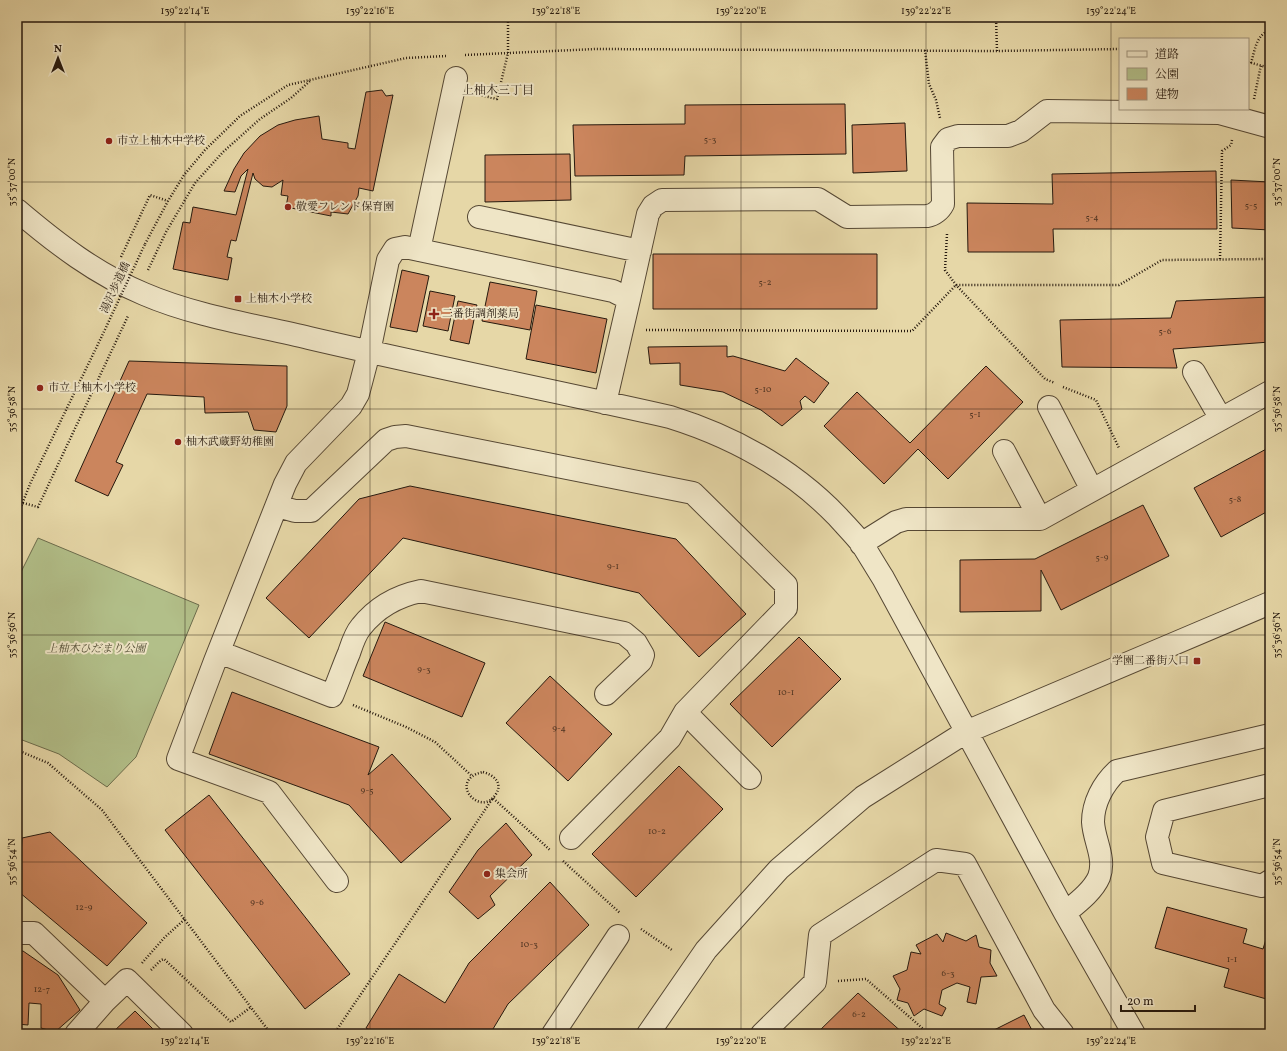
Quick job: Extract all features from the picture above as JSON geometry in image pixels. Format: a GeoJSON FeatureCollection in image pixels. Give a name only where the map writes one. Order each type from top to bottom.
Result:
{"type":"FeatureCollection","features":[{"type":"Feature","properties":{"kind":"street"},"geometry":{"type":"LineString","coordinates":[[420,250],[455,83]]}},
{"type":"Feature","properties":{"kind":"street"},"geometry":{"type":"LineString","coordinates":[[605,402],[648,214],[653,206],[662,200],[818,199],[847,217],[927,216],[932,215],[941,208],[943,204],[942,147],[948,139],[958,136],[1008,136],[1021,131],[1047,111],[1219,113],[1252,122]]}},
{"type":"Feature","properties":{"kind":"street"},"geometry":{"type":"LineString","coordinates":[[17,210],[50,239],[112,279],[145,294],[188,310],[369,352],[670,417],[729,438],[758,454],[792,476],[823,502],[861,544],[883,578],[1065,913],[1134,1034]]}},
{"type":"Feature","properties":{"kind":"street"},"geometry":{"type":"LineString","coordinates":[[480,217],[640,251]]}},
{"type":"Feature","properties":{"kind":"street"},"geometry":{"type":"LineString","coordinates":[[337,881],[269,792],[178,759],[285,484],[296,463],[352,406],[358,394],[369,352],[388,260],[396,250],[406,247],[613,291],[629,299]]}},
{"type":"Feature","properties":{"kind":"street"},"geometry":{"type":"LineString","coordinates":[[1194,372],[1221,419]]}},
{"type":"Feature","properties":{"kind":"street"},"geometry":{"type":"LineString","coordinates":[[861,544],[896,522],[906,519],[1040,519],[1270,392]]}},
{"type":"Feature","properties":{"kind":"street"},"geometry":{"type":"LineString","coordinates":[[1049,407],[1092,490]]}},
{"type":"Feature","properties":{"kind":"street"},"geometry":{"type":"LineString","coordinates":[[277,506],[295,511],[311,511],[386,440],[406,436],[693,493],[786,585],[786,608],[685,712],[670,738],[571,838]]}},
{"type":"Feature","properties":{"kind":"street"},"geometry":{"type":"LineString","coordinates":[[1004,451],[1040,519]]}},
{"type":"Feature","properties":{"kind":"street"},"geometry":{"type":"LineString","coordinates":[[219,652],[332,696],[360,628],[378,610],[392,601],[406,594],[421,591],[624,633],[636,643],[643,655],[641,661],[606,694]]}},
{"type":"Feature","properties":{"kind":"street"},"geometry":{"type":"LineString","coordinates":[[648,1034],[706,950],[779,869],[863,797],[966,732],[1270,603]]}},
{"type":"Feature","properties":{"kind":"street"},"geometry":{"type":"LineString","coordinates":[[685,712],[750,778]]}},
{"type":"Feature","properties":{"kind":"street"},"geometry":{"type":"LineString","coordinates":[[1065,913],[1090,890],[1098,878],[1101,868],[1101,854],[1093,823],[1095,806],[1104,785],[1117,771],[1270,735]]}},
{"type":"Feature","properties":{"kind":"street"},"geometry":{"type":"LineString","coordinates":[[1270,785],[1164,811],[1157,837],[1163,863],[1262,886],[1270,881]]}},
{"type":"Feature","properties":{"kind":"street"},"geometry":{"type":"LineString","coordinates":[[762,1034],[815,982],[820,935],[936,860],[965,864],[1044,1010],[1063,1034]]}},
{"type":"Feature","properties":{"kind":"street"},"geometry":{"type":"LineString","coordinates":[[553,1034],[626,926]]}},
{"type":"Feature","properties":{"kind":"street"},"geometry":{"type":"LineString","coordinates":[[17,933],[34,933],[105,1001]]}},
{"type":"Feature","properties":{"kind":"street"},"geometry":{"type":"LineString","coordinates":[[76,1034],[105,1001],[127,980],[182,1034]]}},
{"type":"Feature","properties":{"kind":"path"},"geometry":{"type":"LineString","coordinates":[[455,83],[498,99],[508,53],[508,17]]}},
{"type":"Feature","properties":{"kind":"path"},"geometry":{"type":"LineString","coordinates":[[996,17],[997,51]]}},
{"type":"Feature","properties":{"kind":"path"},"geometry":{"type":"LineString","coordinates":[[1270,30],[1263,32],[1258,40],[1250,62],[1270,68]]}},
{"type":"Feature","properties":{"kind":"path"},"geometry":{"type":"LineString","coordinates":[[461,55],[596,49],[997,51],[1119,49]]}},
{"type":"Feature","properties":{"kind":"path"},"geometry":{"type":"LineString","coordinates":[[925,50],[929,84],[936,100],[942,125],[948,139]]}},
{"type":"Feature","properties":{"kind":"path","name":"湯沢歩道橋"},"geometry":{"type":"LineString","coordinates":[[17,517],[30,484],[145,244],[184,175],[205,150],[240,116],[288,85],[406,58],[453,56]]}},
{"type":"Feature","properties":{"kind":"path"},"geometry":{"type":"LineString","coordinates":[[1220,259],[1222,151],[1231,145],[1252,122],[1261,65]]}},
{"type":"Feature","properties":{"kind":"path"},"geometry":{"type":"LineString","coordinates":[[147,272],[166,232],[196,183],[224,152],[260,119],[292,98],[312,80]]}},
{"type":"Feature","properties":{"kind":"path"},"geometry":{"type":"LineString","coordinates":[[120,259],[150,195],[168,201]]}},
{"type":"Feature","properties":{"kind":"path"},"geometry":{"type":"LineString","coordinates":[[947,233],[945,270],[956,285],[1045,379],[1096,400],[1129,470]]}},
{"type":"Feature","properties":{"kind":"path"},"geometry":{"type":"LineString","coordinates":[[639,330],[912,331],[956,285],[1119,285],[1162,260],[1270,259]]}},
{"type":"Feature","properties":{"kind":"path"},"geometry":{"type":"LineString","coordinates":[[23,503],[38,507],[128,316]]}},
{"type":"Feature","properties":{"kind":"path"},"geometry":{"type":"LineString","coordinates":[[332,696],[435,742],[472,776]]}},
{"type":"Feature","properties":{"kind":"path"},"geometry":{"type":"LineString","coordinates":[[17,750],[48,763],[102,810],[271,1034]]}},
{"type":"Feature","properties":{"kind":"path"},"geometry":{"type":"LineString","coordinates":[[334,1034],[401,933],[493,798],[497,792],[497,779],[490,774],[484,772],[472,776],[468,780],[466,786],[467,791],[472,798],[483,803],[493,798]]}},
{"type":"Feature","properties":{"kind":"path"},"geometry":{"type":"LineString","coordinates":[[493,798],[555,854]]}},
{"type":"Feature","properties":{"kind":"path"},"geometry":{"type":"LineString","coordinates":[[560,859],[626,926],[672,950]]}},
{"type":"Feature","properties":{"kind":"path"},"geometry":{"type":"LineString","coordinates":[[148,956],[185,919]]}},
{"type":"Feature","properties":{"kind":"path"},"geometry":{"type":"LineString","coordinates":[[146,971],[150,970],[164,959],[231,1022],[251,1007]]}},
{"type":"Feature","properties":{"kind":"path"},"geometry":{"type":"LineString","coordinates":[[815,982],[866,978],[929,1034]]}},
{"type":"Feature","properties":{"kind":"green space","name":"上柚木ひだまり公園"},"geometry":{"type":"Polygon","coordinates":[[[38,538],[199,605],[136,757],[107,787],[59,754],[17,738],[17,580],[38,538]]]}},
{"type":"Feature","properties":{"kind":"building"},"geometry":{"type":"Polygon","coordinates":[[[382,90],[386,96],[393,95],[373,191],[359,188],[358,196],[348,214],[331,212],[331,216],[286,207],[288,196],[281,195],[283,180],[272,187],[263,186],[255,179],[253,173],[236,241],[231,240],[227,257],[232,258],[228,280],[173,269],[183,222],[190,223],[193,207],[236,215],[248,169],[241,176],[235,192],[224,191],[234,169],[244,153],[260,136],[278,125],[295,120],[319,116],[322,139],[348,143],[348,148],[355,149],[366,92],[382,90]]]}},
{"type":"Feature","properties":{"kind":"building"},"geometry":{"type":"Polygon","coordinates":[[[845,104],[846,154],[685,156],[684,175],[575,176],[573,125],[685,124],[685,105],[845,104]]]}},
{"type":"Feature","properties":{"kind":"building"},"geometry":{"type":"Polygon","coordinates":[[[905,123],[907,171],[853,173],[852,125],[905,123]]]}},
{"type":"Feature","properties":{"kind":"building"},"geometry":{"type":"Polygon","coordinates":[[[570,154],[571,200],[485,202],[485,155],[570,154]]]}},
{"type":"Feature","properties":{"kind":"building"},"geometry":{"type":"Polygon","coordinates":[[[1216,171],[1217,229],[1053,229],[1054,252],[968,252],[967,203],[1053,204],[1052,174],[1216,171]]]}},
{"type":"Feature","properties":{"kind":"building"},"geometry":{"type":"Polygon","coordinates":[[[1231,180],[1270,182],[1270,230],[1232,228],[1231,180]]]}},
{"type":"Feature","properties":{"kind":"building"},"geometry":{"type":"Polygon","coordinates":[[[653,254],[877,254],[877,309],[653,309],[653,254]]]}},
{"type":"Feature","properties":{"kind":"building"},"geometry":{"type":"Polygon","coordinates":[[[402,270],[429,276],[417,332],[390,327],[402,270]]]}},
{"type":"Feature","properties":{"kind":"building"},"geometry":{"type":"Polygon","coordinates":[[[490,282],[537,291],[530,330],[482,321],[490,282]]]}},
{"type":"Feature","properties":{"kind":"building"},"geometry":{"type":"Polygon","coordinates":[[[430,291],[455,296],[448,331],[423,326],[430,291]]]}},
{"type":"Feature","properties":{"kind":"building"},"geometry":{"type":"Polygon","coordinates":[[[1270,297],[1270,342],[1173,349],[1177,368],[1062,367],[1060,320],[1171,318],[1176,301],[1270,297]]]}},
{"type":"Feature","properties":{"kind":"building"},"geometry":{"type":"Polygon","coordinates":[[[458,301],[477,305],[469,344],[450,340],[458,301]]]}},
{"type":"Feature","properties":{"kind":"building"},"geometry":{"type":"Polygon","coordinates":[[[536,305],[607,319],[596,373],[526,359],[536,305]]]}},
{"type":"Feature","properties":{"kind":"building"},"geometry":{"type":"Polygon","coordinates":[[[727,346],[727,357],[733,356],[785,371],[796,358],[829,383],[814,403],[805,396],[800,401],[802,409],[782,426],[761,410],[723,392],[680,385],[680,363],[650,364],[648,347],[727,346]]]}},
{"type":"Feature","properties":{"kind":"building"},"geometry":{"type":"Polygon","coordinates":[[[129,361],[287,366],[287,406],[276,432],[254,430],[248,412],[205,413],[204,397],[147,394],[116,462],[123,465],[108,496],[75,481],[129,361]]]}},
{"type":"Feature","properties":{"kind":"building"},"geometry":{"type":"Polygon","coordinates":[[[986,366],[1023,402],[948,479],[918,449],[884,484],[824,426],[857,392],[910,443],[986,366]]]}},
{"type":"Feature","properties":{"kind":"building"},"geometry":{"type":"Polygon","coordinates":[[[1270,447],[1270,510],[1221,537],[1194,488],[1270,447]]]}},
{"type":"Feature","properties":{"kind":"building"},"geometry":{"type":"Polygon","coordinates":[[[410,486],[676,539],[746,614],[699,657],[639,593],[403,538],[309,638],[266,598],[359,499],[410,486]]]}},
{"type":"Feature","properties":{"kind":"building"},"geometry":{"type":"Polygon","coordinates":[[[1143,505],[1169,556],[1061,610],[1041,570],[1041,611],[960,612],[960,560],[1035,559],[1143,505]]]}},
{"type":"Feature","properties":{"kind":"building"},"geometry":{"type":"Polygon","coordinates":[[[385,622],[485,663],[462,717],[363,676],[385,622]]]}},
{"type":"Feature","properties":{"kind":"building"},"geometry":{"type":"Polygon","coordinates":[[[799,637],[841,679],[772,747],[730,704],[799,637]]]}},
{"type":"Feature","properties":{"kind":"building"},"geometry":{"type":"Polygon","coordinates":[[[550,676],[612,734],[568,781],[506,723],[550,676]]]}},
{"type":"Feature","properties":{"kind":"building"},"geometry":{"type":"Polygon","coordinates":[[[232,692],[379,747],[368,775],[392,754],[451,819],[401,863],[349,805],[209,754],[232,692]]]}},
{"type":"Feature","properties":{"kind":"building"},"geometry":{"type":"Polygon","coordinates":[[[679,766],[723,809],[636,897],[592,854],[679,766]]]}},
{"type":"Feature","properties":{"kind":"building"},"geometry":{"type":"Polygon","coordinates":[[[209,795],[350,974],[305,1009],[165,830],[209,795]]]}},
{"type":"Feature","properties":{"kind":"building","name":"集会所"},"geometry":{"type":"Polygon","coordinates":[[[506,823],[532,855],[490,896],[495,905],[478,919],[449,892],[478,850],[506,823]]]}},
{"type":"Feature","properties":{"kind":"building"},"geometry":{"type":"Polygon","coordinates":[[[50,832],[147,923],[107,966],[19,892],[22,838],[50,832]]]}},
{"type":"Feature","properties":{"kind":"building"},"geometry":{"type":"Polygon","coordinates":[[[550,882],[589,925],[508,1004],[490,1034],[377,1034],[366,1028],[399,974],[445,1003],[469,963],[550,882]]]}},
{"type":"Feature","properties":{"kind":"building"},"geometry":{"type":"Polygon","coordinates":[[[1167,907],[1247,929],[1243,943],[1263,949],[1267,936],[1270,937],[1270,1000],[1224,987],[1229,969],[1155,948],[1167,907]]]}},
{"type":"Feature","properties":{"kind":"building"},"geometry":{"type":"Polygon","coordinates":[[[946,933],[966,941],[976,935],[979,947],[991,950],[990,963],[997,976],[981,977],[976,1004],[967,1002],[970,987],[957,983],[942,990],[939,1004],[946,1008],[942,1016],[924,1009],[914,1016],[908,1003],[897,1000],[900,989],[893,976],[907,970],[911,952],[921,954],[916,945],[937,934],[943,942],[946,933]]]}},
{"type":"Feature","properties":{"kind":"building"},"geometry":{"type":"Polygon","coordinates":[[[17,951],[23,951],[58,975],[80,1010],[55,1032],[41,1028],[41,1004],[29,1003],[28,1025],[17,1024],[17,951]]]}},
{"type":"Feature","properties":{"kind":"building"},"geometry":{"type":"Polygon","coordinates":[[[858,993],[904,1034],[816,1034],[858,993]]]}},
{"type":"Feature","properties":{"kind":"building"},"geometry":{"type":"Polygon","coordinates":[[[135,1011],[158,1034],[111,1034],[135,1011]]]}},
{"type":"Feature","properties":{"kind":"building"},"geometry":{"type":"Polygon","coordinates":[[[1024,1015],[1034,1034],[986,1034],[1024,1015]]]}},
{"type":"Feature","properties":{"kind":"place","name":"市立上柚木中学校"},"geometry":{"type":"Point","coordinates":[109,141]}},
{"type":"Feature","properties":{"kind":"place","name":"敬愛フレンド保育園"},"geometry":{"type":"Point","coordinates":[288,207]}},
{"type":"Feature","properties":{"kind":"place","name":"上柚木小学校"},"geometry":{"type":"Point","coordinates":[238,299]}},
{"type":"Feature","properties":{"kind":"place","name":"二番街調剤薬局"},"geometry":{"type":"Point","coordinates":[434,314]}},
{"type":"Feature","properties":{"kind":"place","name":"市立上柚木小学校"},"geometry":{"type":"Point","coordinates":[40,388]}},
{"type":"Feature","properties":{"kind":"place","name":"柚木武蔵野幼稚園"},"geometry":{"type":"Point","coordinates":[178,442]}},
{"type":"Feature","properties":{"kind":"place","name":"学園二番街入口"},"geometry":{"type":"Point","coordinates":[1197,661]}},
{"type":"Feature","properties":{"kind":"place","name":"集会所"},"geometry":{"type":"Point","coordinates":[487,874]}},
{"type":"Feature","properties":{"kind":"district","name":"上柚木三丁目"},"geometry":{"type":"Point","coordinates":[498,91]}}]}
